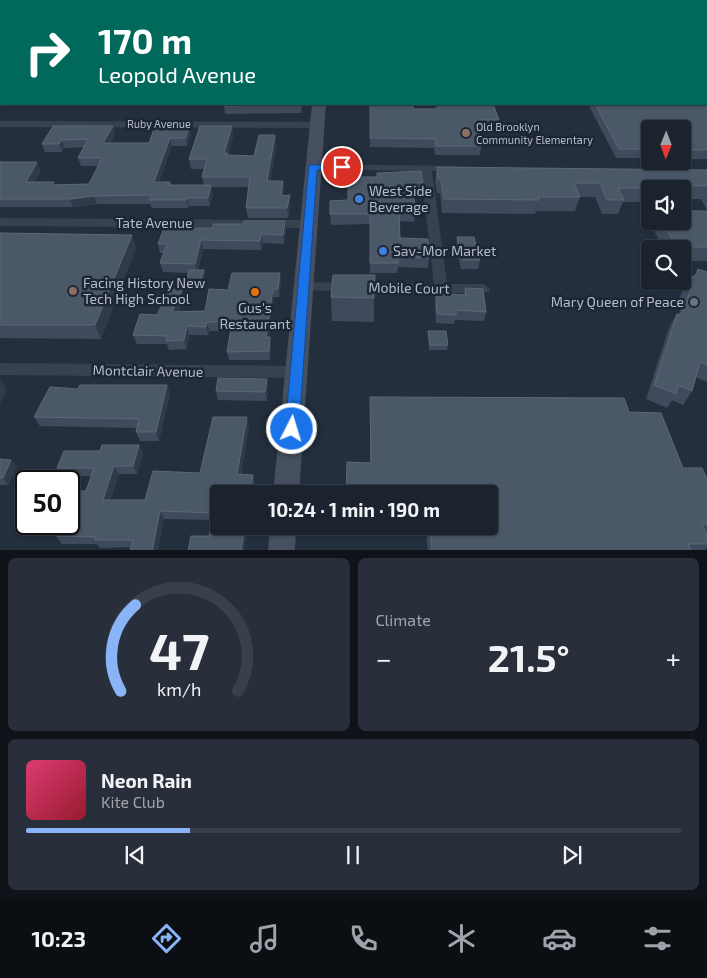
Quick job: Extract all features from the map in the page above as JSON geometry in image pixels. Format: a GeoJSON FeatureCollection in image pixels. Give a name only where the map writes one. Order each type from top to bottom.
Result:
{"type":"FeatureCollection","features":[{"type":"Feature","properties":{"kind":"main road"},"geometry":{"type":"LineString","coordinates":[[287,485],[319,105]]}},
{"type":"Feature","properties":{"kind":"main road"},"geometry":{"type":"LineString","coordinates":[[281,550],[282,535]]}},
{"type":"Feature","properties":{"kind":"street","name":"Ruby Avenue"},"geometry":{"type":"LineString","coordinates":[[0,124],[317,125]]}},
{"type":"Feature","properties":{"kind":"street"},"geometry":{"type":"LineString","coordinates":[[313,167],[465,169]]}},
{"type":"Feature","properties":{"kind":"street"},"geometry":{"type":"LineString","coordinates":[[426,168],[441,289]]}},
{"type":"Feature","properties":{"kind":"street","name":"Tate Avenue"},"geometry":{"type":"LineString","coordinates":[[0,222],[308,224]]}},
{"type":"Feature","properties":{"kind":"street","name":"Mobile Court"},"geometry":{"type":"LineString","coordinates":[[303,287],[484,289]]}},
{"type":"Feature","properties":{"kind":"street","name":"Montclair Avenue"},"geometry":{"type":"LineString","coordinates":[[0,369],[297,372]]}},
{"type":"Feature","properties":{"kind":"building"},"geometry":{"type":"Polygon","coordinates":[[[224,105],[300,105],[224,106],[224,105]]]}},
{"type":"Feature","properties":{"kind":"building"},"geometry":{"type":"Polygon","coordinates":[[[370,105],[413,105],[413,109],[439,109],[438,105],[493,105],[499,120],[475,120],[481,146],[436,146],[435,139],[370,138],[370,105]]]}},
{"type":"Feature","properties":{"kind":"building"},"geometry":{"type":"Polygon","coordinates":[[[596,105],[707,105],[707,150],[691,150],[691,120],[641,120],[641,149],[619,149],[596,105]]]}},
{"type":"Feature","properties":{"kind":"building"},"geometry":{"type":"Polygon","coordinates":[[[53,126],[113,126],[103,143],[149,143],[155,126],[189,127],[186,138],[170,138],[154,182],[170,182],[169,185],[211,185],[208,198],[149,200],[151,195],[94,196],[70,199],[0,199],[0,162],[37,162],[26,182],[54,182],[52,185],[89,184],[102,158],[78,158],[88,139],[62,140],[59,144],[42,144],[53,126]]]}},
{"type":"Feature","properties":{"kind":"building"},"geometry":{"type":"Polygon","coordinates":[[[200,126],[232,126],[224,153],[227,153],[227,155],[254,156],[259,135],[275,135],[267,181],[283,181],[281,196],[290,195],[287,208],[246,208],[250,177],[202,177],[207,159],[189,159],[200,126]]]}},
{"type":"Feature","properties":{"kind":"building"},"geometry":{"type":"Polygon","coordinates":[[[437,167],[707,170],[707,186],[691,185],[691,180],[641,180],[641,188],[618,188],[624,200],[607,200],[600,183],[574,183],[580,197],[538,197],[539,200],[444,199],[441,179],[438,179],[437,167]]]}},
{"type":"Feature","properties":{"kind":"building"},"geometry":{"type":"Polygon","coordinates":[[[421,171],[423,183],[413,183],[415,211],[399,211],[400,238],[428,239],[429,258],[398,257],[398,263],[370,263],[370,214],[330,214],[330,201],[348,200],[348,177],[377,177],[377,173],[421,171]]]}},
{"type":"Feature","properties":{"kind":"building"},"geometry":{"type":"Polygon","coordinates":[[[691,209],[692,211],[707,211],[707,247],[691,247],[691,240],[672,240],[667,230],[691,230],[691,209]]]}},
{"type":"Feature","properties":{"kind":"building"},"geometry":{"type":"Polygon","coordinates":[[[244,221],[285,221],[283,235],[261,234],[260,241],[201,240],[195,264],[160,263],[167,244],[158,244],[164,228],[212,228],[214,224],[244,224],[244,221]]]}},
{"type":"Feature","properties":{"kind":"building"},"geometry":{"type":"Polygon","coordinates":[[[0,233],[132,235],[95,325],[0,325],[0,233]]]}},
{"type":"Feature","properties":{"kind":"building"},"geometry":{"type":"Polygon","coordinates":[[[457,237],[474,237],[480,260],[463,260],[457,237]]]}},
{"type":"Feature","properties":{"kind":"building"},"geometry":{"type":"Polygon","coordinates":[[[698,269],[707,272],[707,365],[700,362],[692,391],[678,385],[676,394],[654,385],[677,314],[681,315],[691,290],[691,275],[695,277],[698,269]]]}},
{"type":"Feature","properties":{"kind":"building"},"geometry":{"type":"Polygon","coordinates":[[[189,270],[204,270],[200,282],[186,281],[189,270]]]}},
{"type":"Feature","properties":{"kind":"building"},"geometry":{"type":"Polygon","coordinates":[[[232,273],[280,273],[278,289],[273,289],[266,337],[270,337],[269,351],[227,352],[232,322],[207,322],[206,327],[187,326],[184,340],[166,341],[167,336],[133,335],[140,314],[157,315],[169,289],[182,290],[172,312],[205,311],[209,289],[228,290],[232,273]]]}},
{"type":"Feature","properties":{"kind":"building"},"geometry":{"type":"Polygon","coordinates":[[[333,275],[375,275],[374,298],[331,297],[333,275]]]}},
{"type":"Feature","properties":{"kind":"building"},"geometry":{"type":"Polygon","coordinates":[[[465,288],[483,289],[486,312],[456,310],[456,315],[437,314],[436,294],[466,295],[465,288]]]}},
{"type":"Feature","properties":{"kind":"building"},"geometry":{"type":"Polygon","coordinates":[[[428,331],[446,331],[448,345],[430,345],[428,331]]]}},
{"type":"Feature","properties":{"kind":"building"},"geometry":{"type":"Polygon","coordinates":[[[218,378],[267,379],[265,392],[216,391],[218,378]]]}},
{"type":"Feature","properties":{"kind":"building"},"geometry":{"type":"Polygon","coordinates":[[[80,385],[167,385],[156,432],[136,432],[139,419],[34,417],[50,387],[78,389],[80,385]]]}},
{"type":"Feature","properties":{"kind":"building"},"geometry":{"type":"Polygon","coordinates":[[[370,397],[624,398],[629,412],[661,413],[683,468],[702,468],[707,479],[707,524],[702,524],[707,536],[707,544],[688,544],[691,550],[432,550],[431,535],[498,535],[498,485],[346,485],[347,462],[371,463],[370,397]]]}},
{"type":"Feature","properties":{"kind":"building"},"geometry":{"type":"Polygon","coordinates":[[[213,417],[247,417],[237,474],[253,475],[251,485],[210,485],[210,513],[160,511],[152,550],[130,550],[133,540],[95,540],[96,537],[56,536],[80,535],[80,491],[86,491],[94,468],[57,468],[64,451],[100,451],[102,445],[139,445],[133,466],[114,466],[103,500],[145,500],[153,471],[200,473],[213,417]]]}},
{"type":"Feature","properties":{"kind":"building"},"geometry":{"type":"Polygon","coordinates":[[[0,459],[11,460],[3,478],[0,478],[0,459]]]}},
{"type":"Feature","properties":{"kind":"building"},"geometry":{"type":"Polygon","coordinates":[[[210,530],[210,535],[244,535],[241,550],[188,550],[191,536],[209,536],[210,530]]]}},
{"type":"Feature","properties":{"kind":"place","name":"Old Brooklyn Community Elementary"},"geometry":{"type":"Point","coordinates":[466,133]}},
{"type":"Feature","properties":{"kind":"place","name":"West Side Beverage"},"geometry":{"type":"Point","coordinates":[359,199]}},
{"type":"Feature","properties":{"kind":"place","name":"Sav-Mor Market"},"geometry":{"type":"Point","coordinates":[383,251]}},
{"type":"Feature","properties":{"kind":"place","name":"Facing History New Tech High School"},"geometry":{"type":"Point","coordinates":[73,291]}},
{"type":"Feature","properties":{"kind":"place","name":"Gus's Restaurant"},"geometry":{"type":"Point","coordinates":[255,292]}},
{"type":"Feature","properties":{"kind":"place","name":"Mary Queen of Peace"},"geometry":{"type":"Point","coordinates":[694,302]}},
{"type":"Feature","properties":{"kind":"route"},"geometry":{"type":"LineString","coordinates":[[292,429],[313,167],[342,167]]}}]}
